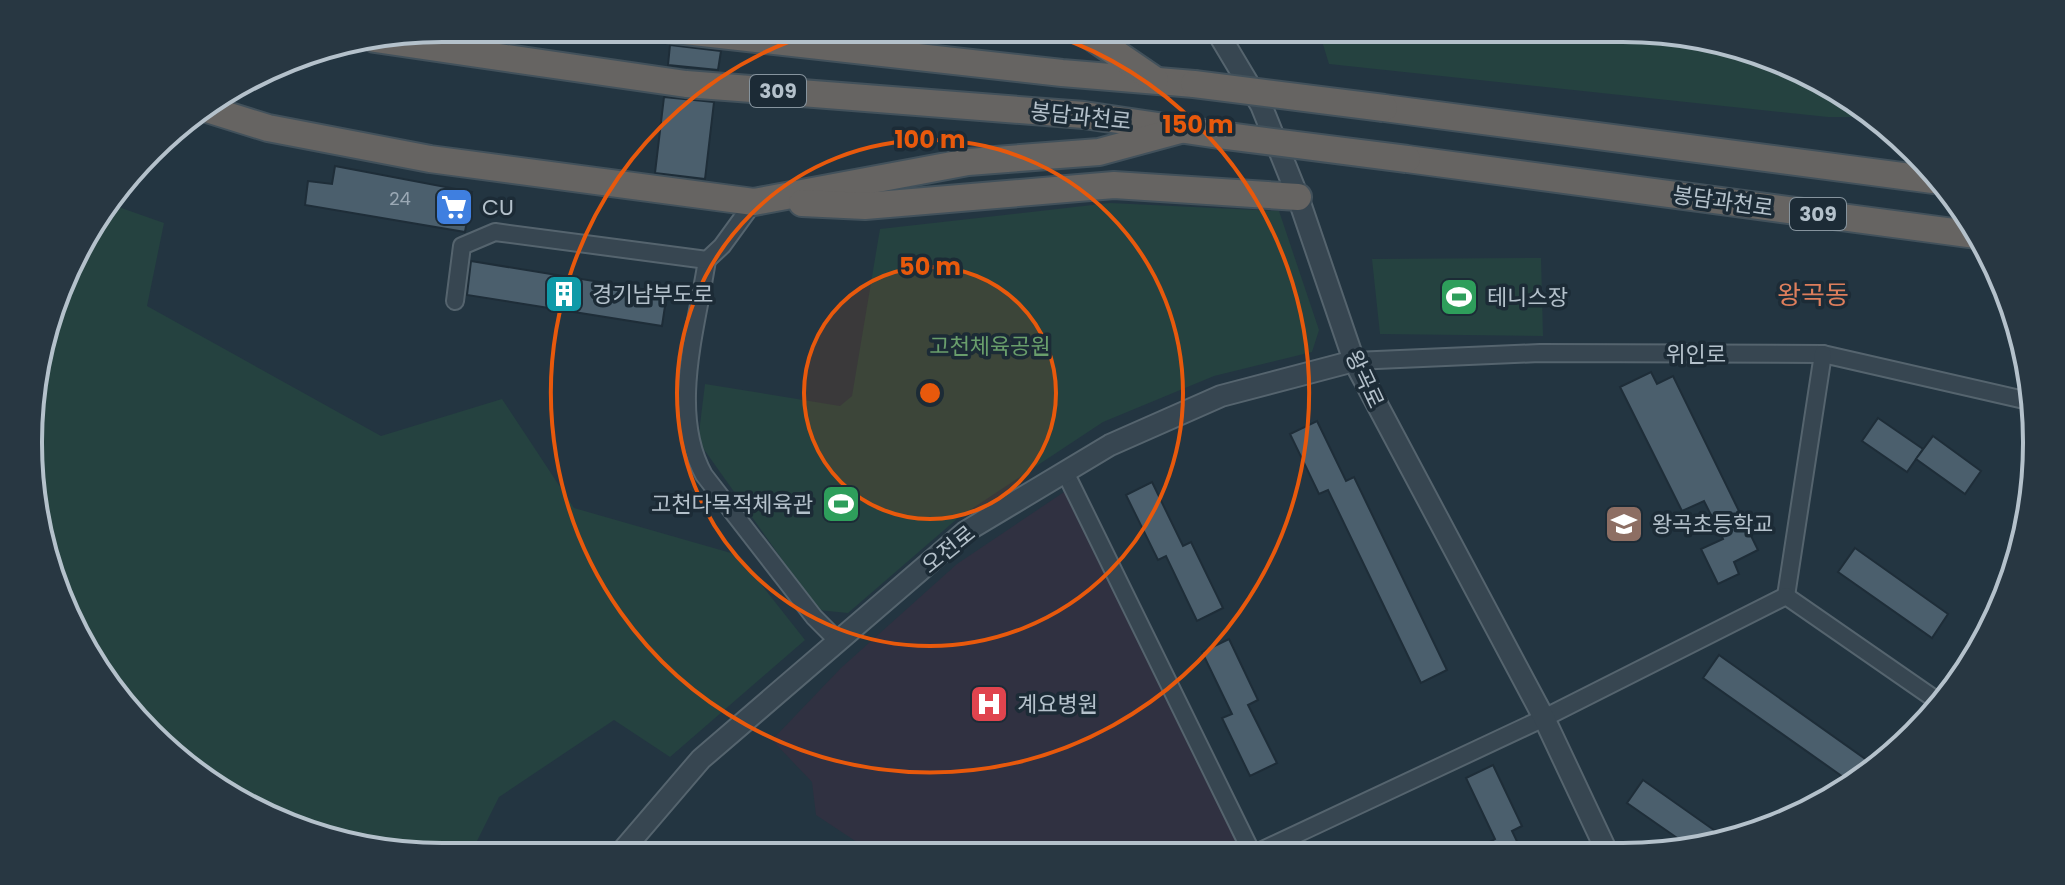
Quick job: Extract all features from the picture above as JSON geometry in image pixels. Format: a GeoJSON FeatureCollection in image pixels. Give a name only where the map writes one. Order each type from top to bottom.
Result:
{"type":"FeatureCollection","features":[{"type":"Feature","properties":{"kind":"highway","name":"봉담과천로"},"geometry":{"type":"LineString","coordinates":[[792,42],[1194,84],[1925,179]]}},
{"type":"Feature","properties":{"kind":"highway"},"geometry":{"type":"LineString","coordinates":[[1099,42],[1155,80]]}},
{"type":"Feature","properties":{"kind":"highway","name":"봉담과천로"},"geometry":{"type":"LineString","coordinates":[[407,44],[686,84],[1084,115],[1964,233]]}},
{"type":"Feature","properties":{"kind":"highway"},"geometry":{"type":"LineString","coordinates":[[216,112],[268,128],[430,159],[754,202],[865,206],[1114,185],[1298,197]]}},
{"type":"Feature","properties":{"kind":"highway"},"geometry":{"type":"LineString","coordinates":[[754,202],[968,162],[1099,152],[1184,129]]}},
{"type":"Feature","properties":{"kind":"street","name":"왕곡로"},"geometry":{"type":"LineString","coordinates":[[1223,42],[1261,105],[1298,197],[1354,361],[1544,718],[1603,843]]}},
{"type":"Feature","properties":{"kind":"street"},"geometry":{"type":"LineString","coordinates":[[754,202],[722,246],[707,260],[687,392],[692,453],[723,499],[814,617],[838,641]]}},
{"type":"Feature","properties":{"kind":"street"},"geometry":{"type":"LineString","coordinates":[[455,301],[462,246],[495,232],[707,260]]}},
{"type":"Feature","properties":{"kind":"street","name":"위인로"},"geometry":{"type":"LineString","coordinates":[[1354,361],[1540,353],[1823,354],[2021,399]]}},
{"type":"Feature","properties":{"kind":"street"},"geometry":{"type":"LineString","coordinates":[[1786,596],[1823,354]]}},
{"type":"Feature","properties":{"kind":"street","name":"오전로"},"geometry":{"type":"LineString","coordinates":[[629,843],[701,759],[965,532],[1110,445],[1221,396],[1354,361]]}},
{"type":"Feature","properties":{"kind":"street"},"geometry":{"type":"LineString","coordinates":[[1065,472],[1247,843]]}},
{"type":"Feature","properties":{"kind":"street"},"geometry":{"type":"LineString","coordinates":[[1786,596],[1932,697]]}},
{"type":"Feature","properties":{"kind":"street"},"geometry":{"type":"LineString","coordinates":[[1276,843],[1544,718],[1786,596]]}},
{"type":"Feature","properties":{"kind":"shaded area","name":"계요병원"},"geometry":{"type":"Polygon","coordinates":[[[1067,490],[1241,843],[858,843],[816,815],[812,782],[772,740],[841,668],[957,564],[1067,490]]]}},
{"type":"Feature","properties":{"kind":"green space"},"geometry":{"type":"Polygon","coordinates":[[[1322,42],[1622,42],[1675,45],[1726,56],[1776,72],[1856,117],[1828,117],[1329,64],[1322,42]]]}},
{"type":"Feature","properties":{"kind":"green space","name":"고천체육공원"},"geometry":{"type":"Polygon","coordinates":[[[1110,203],[1279,211],[1319,330],[1312,352],[1214,376],[1103,422],[958,518],[848,613],[818,610],[698,441],[705,384],[840,406],[852,396],[880,229],[1110,203]]]}},
{"type":"Feature","properties":{"kind":"green space"},"geometry":{"type":"Polygon","coordinates":[[[119,207],[164,223],[147,306],[381,436],[502,399],[574,508],[738,555],[805,640],[670,757],[614,720],[499,797],[476,843],[390,840],[314,822],[242,789],[178,744],[141,707],[109,665],[83,620],[63,571],[45,495],[42,442],[45,390],[63,314],[83,265],[119,207]]]}},
{"type":"Feature","properties":{"kind":"green space","name":"테니스장"},"geometry":{"type":"Polygon","coordinates":[[[1541,258],[1543,336],[1380,334],[1372,259],[1541,258]]]}},
{"type":"Feature","properties":{"kind":"building"},"geometry":{"type":"Polygon","coordinates":[[[670,45],[721,51],[718,70],[668,65],[670,45]]]}},
{"type":"Feature","properties":{"kind":"building"},"geometry":{"type":"Polygon","coordinates":[[[664,97],[714,102],[705,179],[655,173],[664,97]]]}},
{"type":"Feature","properties":{"kind":"building"},"geometry":{"type":"Polygon","coordinates":[[[335,166],[472,192],[465,232],[305,205],[308,181],[332,184],[335,166]]]}},
{"type":"Feature","properties":{"kind":"building","name":"경기남부도로"},"geometry":{"type":"Polygon","coordinates":[[[471,261],[667,293],[662,326],[467,295],[471,261]]]}},
{"type":"Feature","properties":{"kind":"building"},"geometry":{"type":"Polygon","coordinates":[[[1651,372],[1657,384],[1673,376],[1758,550],[1734,562],[1739,574],[1718,584],[1701,549],[1723,539],[1704,501],[1682,511],[1620,387],[1651,372]]]}},
{"type":"Feature","properties":{"kind":"building"},"geometry":{"type":"Polygon","coordinates":[[[1878,418],[1923,449],[1907,472],[1862,441],[1878,418]]]}},
{"type":"Feature","properties":{"kind":"building"},"geometry":{"type":"Polygon","coordinates":[[[1317,421],[1346,481],[1354,477],[1447,670],[1421,683],[1328,490],[1319,494],[1290,434],[1317,421]]]}},
{"type":"Feature","properties":{"kind":"building"},"geometry":{"type":"Polygon","coordinates":[[[1933,436],[1981,471],[1965,494],[1916,459],[1933,436]]]}},
{"type":"Feature","properties":{"kind":"building"},"geometry":{"type":"Polygon","coordinates":[[[1152,482],[1183,546],[1191,542],[1223,608],[1197,621],[1166,556],[1158,560],[1126,495],[1152,482]]]}},
{"type":"Feature","properties":{"kind":"building"},"geometry":{"type":"Polygon","coordinates":[[[1855,548],[1948,614],[1932,638],[1838,572],[1855,548]]]}},
{"type":"Feature","properties":{"kind":"building"},"geometry":{"type":"Polygon","coordinates":[[[1229,639],[1258,700],[1248,705],[1277,763],[1250,776],[1222,718],[1232,714],[1202,652],[1229,639]]]}},
{"type":"Feature","properties":{"kind":"building"},"geometry":{"type":"Polygon","coordinates":[[[1719,655],[1866,760],[1843,777],[1703,678],[1719,655]]]}},
{"type":"Feature","properties":{"kind":"building"},"geometry":{"type":"Polygon","coordinates":[[[1493,765],[1522,826],[1512,831],[1518,843],[1488,843],[1495,839],[1466,778],[1493,765]]]}},
{"type":"Feature","properties":{"kind":"building"},"geometry":{"type":"Polygon","coordinates":[[[1643,780],[1716,831],[1679,839],[1627,803],[1643,780]]]}},
{"type":"Feature","properties":{"kind":"place","name":"CU"},"geometry":{"type":"Point","coordinates":[454,207]}},
{"type":"Feature","properties":{"kind":"place","name":"경기남부도로"},"geometry":{"type":"Point","coordinates":[564,294]}},
{"type":"Feature","properties":{"kind":"place","name":"테니스장"},"geometry":{"type":"Point","coordinates":[1459,297]}},
{"type":"Feature","properties":{"kind":"place","name":"고천다목적체육관"},"geometry":{"type":"Point","coordinates":[841,504]}},
{"type":"Feature","properties":{"kind":"place","name":"왕곡초등학교"},"geometry":{"type":"Point","coordinates":[1624,524]}},
{"type":"Feature","properties":{"kind":"place","name":"계요병원"},"geometry":{"type":"Point","coordinates":[989,704]}},
{"type":"Feature","properties":{"kind":"district","name":"왕곡동"},"geometry":{"type":"Point","coordinates":[1813,295]}}]}
